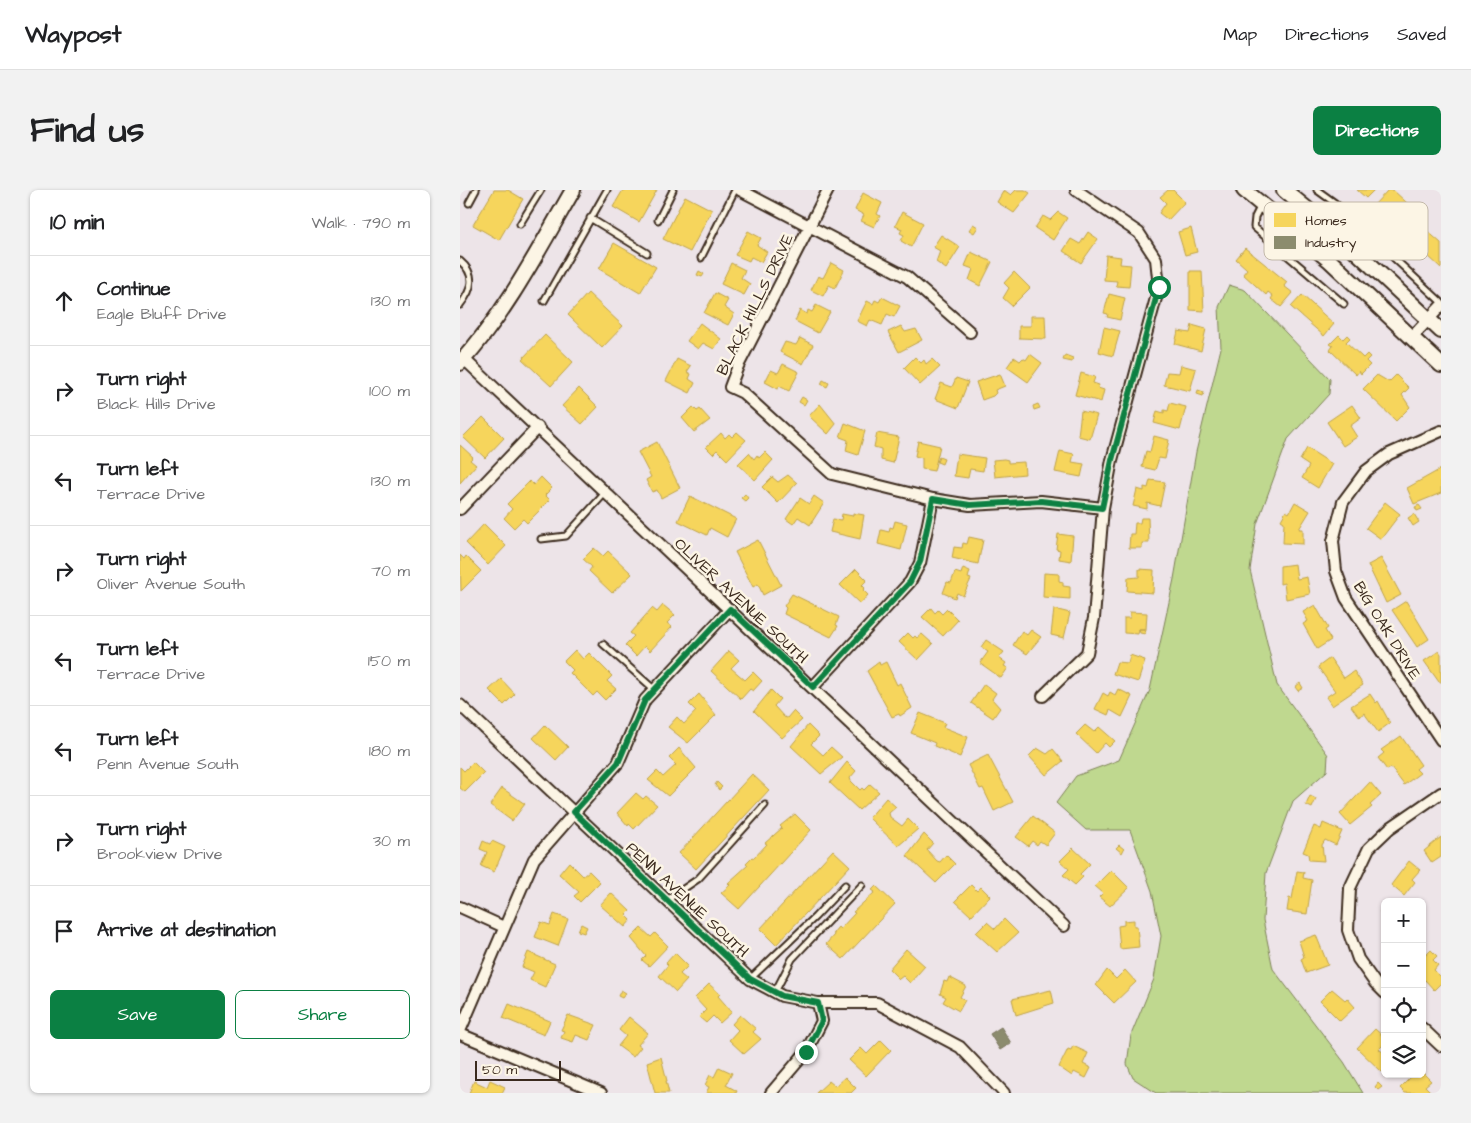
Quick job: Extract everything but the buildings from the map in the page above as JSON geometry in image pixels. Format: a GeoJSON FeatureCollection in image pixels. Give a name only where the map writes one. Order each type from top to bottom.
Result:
{"type":"FeatureCollection","features":[{"type":"Feature","properties":{"kind":"main road"},"geometry":{"type":"LineString","coordinates":[[461,359],[488,328],[518,282],[572,190]]}},
{"type":"Feature","properties":{"kind":"main road"},"geometry":{"type":"LineString","coordinates":[[1244,190],[1262,203]]}},
{"type":"Feature","properties":{"kind":"main road"},"geometry":{"type":"LineString","coordinates":[[1284,190],[1298,202]]}},
{"type":"Feature","properties":{"kind":"main road"},"geometry":{"type":"LineString","coordinates":[[1329,260],[1441,365]]}},
{"type":"Feature","properties":{"kind":"main road"},"geometry":{"type":"LineString","coordinates":[[1365,260],[1441,331]]}},
{"type":"Feature","properties":{"kind":"street"},"geometry":{"type":"LineString","coordinates":[[740,190],[907,277],[970,332]]}},
{"type":"Feature","properties":{"kind":"street","name":"BLACK HILLS DRIVE"},"geometry":{"type":"LineString","coordinates":[[828,190],[738,366],[730,387],[744,393],[832,474],[933,499],[970,505],[1041,501],[1102,508]]}},
{"type":"Feature","properties":{"kind":"street"},"geometry":{"type":"LineString","coordinates":[[1043,696],[1087,653],[1094,618],[1102,508],[1112,460],[1159,287],[1156,259],[1139,233],[1076,190]]}},
{"type":"Feature","properties":{"kind":"street"},"geometry":{"type":"LineString","coordinates":[[1412,337],[1441,306]]}},
{"type":"Feature","properties":{"kind":"street","name":"OLIVER AVENUE SOUTH"},"geometry":{"type":"LineString","coordinates":[[461,359],[538,428],[1064,926]]}},
{"type":"Feature","properties":{"kind":"street"},"geometry":{"type":"LineString","coordinates":[[460,509],[538,428]]}},
{"type":"Feature","properties":{"kind":"street","name":"BIG OAK DRIVE"},"geometry":{"type":"LineString","coordinates":[[1441,431],[1390,454],[1366,471],[1343,502],[1333,541],[1336,571],[1346,598],[1441,740]]}},
{"type":"Feature","properties":{"kind":"street"},"geometry":{"type":"LineString","coordinates":[[813,687],[910,582],[920,562],[933,499]]}},
{"type":"Feature","properties":{"kind":"street"},"geometry":{"type":"LineString","coordinates":[[601,1093],[460,1032],[534,859],[618,763],[645,700],[730,609]]}},
{"type":"Feature","properties":{"kind":"street","name":"PENN AVENUE SOUTH"},"geometry":{"type":"LineString","coordinates":[[460,705],[750,979],[782,996],[818,1003],[877,1003],[960,1047],[1004,1093]]}},
{"type":"Feature","properties":{"kind":"street"},"geometry":{"type":"LineString","coordinates":[[1381,989],[1358,959],[1348,930],[1350,888],[1369,848],[1390,828],[1441,793]]}},
{"type":"Feature","properties":{"kind":"street"},"geometry":{"type":"LineString","coordinates":[[460,907],[504,927]]}},
{"type":"Feature","properties":{"kind":"street"},"geometry":{"type":"LineString","coordinates":[[771,1093],[806,1052],[822,1021],[818,1003]]}},
{"type":"Feature","properties":{"kind":"street"},"geometry":{"type":"LineString","coordinates":[[1426,1032],[1441,1046]]}},
{"type":"Feature","properties":{"kind":"lane"},"geometry":{"type":"LineString","coordinates":[[469,203],[476,190]]}},
{"type":"Feature","properties":{"kind":"lane"},"geometry":{"type":"LineString","coordinates":[[520,224],[541,190]]}},
{"type":"Feature","properties":{"kind":"lane"},"geometry":{"type":"LineString","coordinates":[[544,301],[607,190]]}},
{"type":"Feature","properties":{"kind":"lane"},"geometry":{"type":"LineString","coordinates":[[658,220],[673,190]]}},
{"type":"Feature","properties":{"kind":"lane"},"geometry":{"type":"LineString","coordinates":[[701,258],[735,190]]}},
{"type":"Feature","properties":{"kind":"lane"},"geometry":{"type":"LineString","coordinates":[[1317,190],[1334,202]]}},
{"type":"Feature","properties":{"kind":"lane"},"geometry":{"type":"LineString","coordinates":[[1262,203],[1254,217],[1254,227],[1264,236]]}},
{"type":"Feature","properties":{"kind":"lane"},"geometry":{"type":"LineString","coordinates":[[590,218],[647,253]]}},
{"type":"Feature","properties":{"kind":"lane"},"geometry":{"type":"LineString","coordinates":[[1293,260],[1344,304]]}},
{"type":"Feature","properties":{"kind":"lane"},"geometry":{"type":"LineString","coordinates":[[1396,260],[1441,302]]}},
{"type":"Feature","properties":{"kind":"lane"},"geometry":{"type":"LineString","coordinates":[[460,261],[468,268],[472,280],[470,293],[460,305]]}},
{"type":"Feature","properties":{"kind":"lane"},"geometry":{"type":"LineString","coordinates":[[540,539],[566,536],[606,492]]}},
{"type":"Feature","properties":{"kind":"lane"},"geometry":{"type":"LineString","coordinates":[[603,644],[655,690]]}},
{"type":"Feature","properties":{"kind":"lane"},"geometry":{"type":"LineString","coordinates":[[667,900],[698,879],[765,805]]}},
{"type":"Feature","properties":{"kind":"lane"},"geometry":{"type":"LineString","coordinates":[[750,979],[815,917],[845,885]]}},
{"type":"Feature","properties":{"kind":"lane"},"geometry":{"type":"LineString","coordinates":[[775,992],[792,959],[862,885]]}},
{"type":"Feature","properties":{"kind":"green space"},"geometry":{"type":"Polygon","coordinates":[[[1229,285],[1245,290],[1330,379],[1329,394],[1288,439],[1257,524],[1250,570],[1277,685],[1328,755],[1327,771],[1293,801],[1266,873],[1263,920],[1273,969],[1344,1062],[1363,1093],[1156,1093],[1133,1078],[1127,1064],[1131,1035],[1154,979],[1161,936],[1152,891],[1130,830],[1086,830],[1056,803],[1076,776],[1119,760],[1150,690],[1174,579],[1196,452],[1221,348],[1219,307],[1229,285]]]}},
{"type":"Feature","properties":{"kind":"route"},"geometry":{"type":"LineString","coordinates":[[806,1052],[822,1021],[818,1003],[782,996],[750,979],[574,812],[618,763],[645,700],[730,609],[813,687],[910,582],[920,562],[933,499],[970,505],[1041,501],[1102,508],[1112,460],[1159,287]]}}]}
